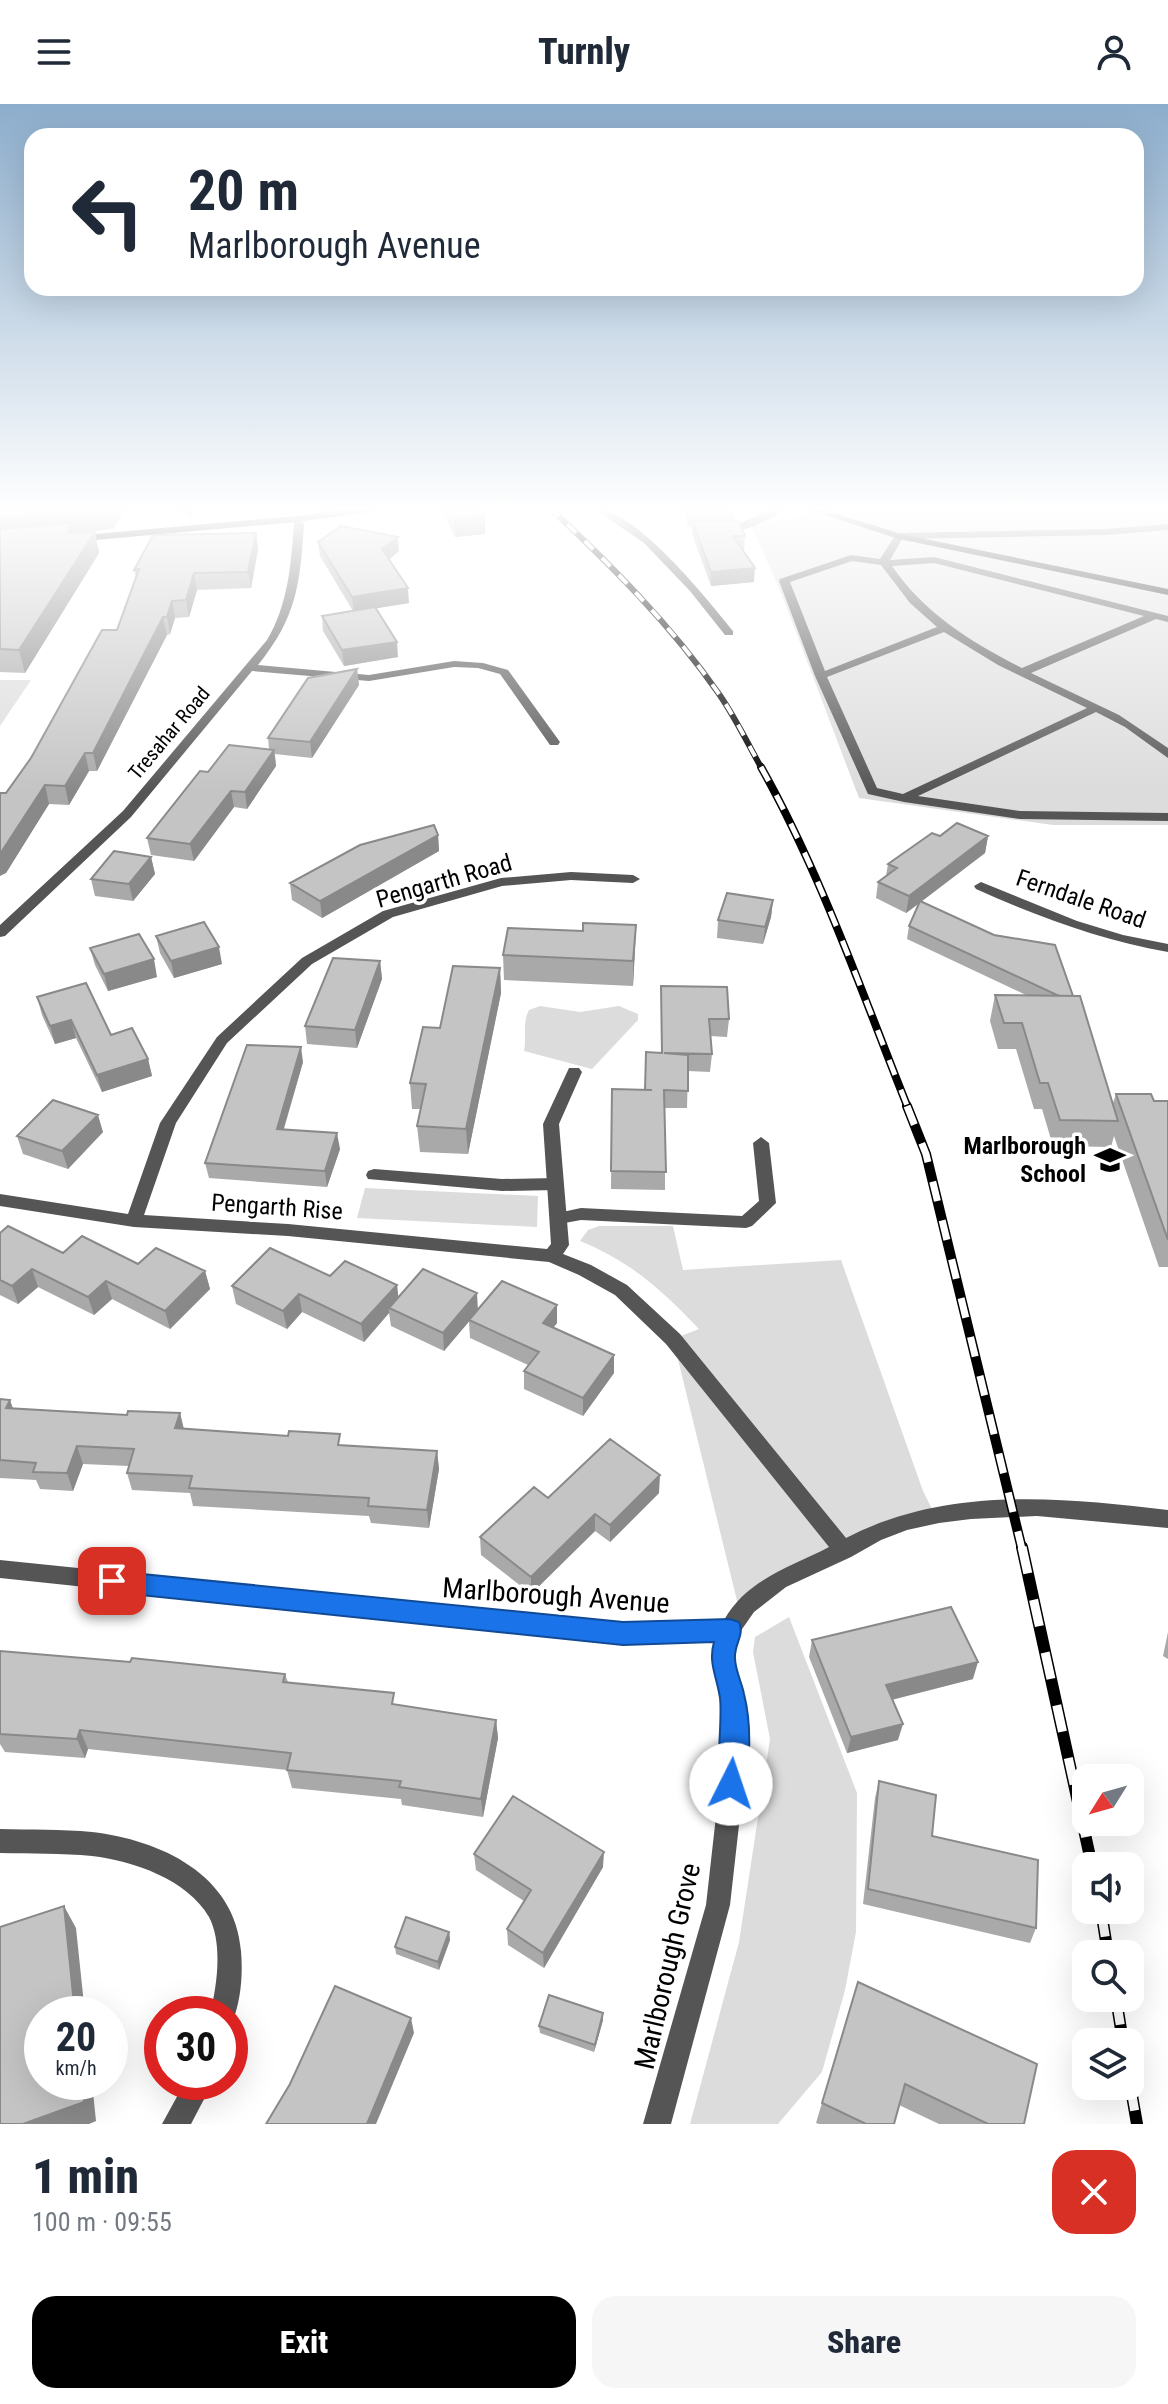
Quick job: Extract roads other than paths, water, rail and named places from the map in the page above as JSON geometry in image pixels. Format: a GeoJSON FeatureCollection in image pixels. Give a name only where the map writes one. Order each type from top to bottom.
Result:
{"type":"FeatureCollection","features":[{"type":"Feature","properties":{"kind":"street","name":"Tresahar Road"},"geometry":{"type":"LineString","coordinates":[[0,933],[127,814],[252,668],[281,628],[290,602]]}},
{"type":"Feature","properties":{"kind":"street"},"geometry":{"type":"LineString","coordinates":[[705,602],[729,633]]}},
{"type":"Feature","properties":{"kind":"street"},"geometry":{"type":"LineString","coordinates":[[792,602],[872,791],[1020,815],[1168,817]]}},
{"type":"Feature","properties":{"kind":"street"},"geometry":{"type":"LineString","coordinates":[[916,602],[946,627],[1023,672],[1152,739],[1168,754]]}},
{"type":"Feature","properties":{"kind":"street"},"geometry":{"type":"LineString","coordinates":[[1101,602],[1168,619]]}},
{"type":"Feature","properties":{"kind":"street"},"geometry":{"type":"LineString","coordinates":[[1023,672],[1154,616]]}},
{"type":"Feature","properties":{"kind":"street"},"geometry":{"type":"LineString","coordinates":[[821,676],[946,627]]}},
{"type":"Feature","properties":{"kind":"street"},"geometry":{"type":"LineString","coordinates":[[252,668],[358,678],[454,664],[479,665],[504,672],[554,742]]}},
{"type":"Feature","properties":{"kind":"street"},"geometry":{"type":"LineString","coordinates":[[904,798],[1095,708]]}},
{"type":"Feature","properties":{"kind":"street","name":"Pengarth Road"},"geometry":{"type":"LineString","coordinates":[[134,1221],[168,1123],[222,1040],[307,961],[388,914],[501,882],[571,876],[633,879]]}},
{"type":"Feature","properties":{"kind":"street","name":"Ferndale Road"},"geometry":{"type":"LineString","coordinates":[[981,886],[1024,906],[1103,935],[1168,948]]}},
{"type":"Feature","properties":{"kind":"street"},"geometry":{"type":"LineString","coordinates":[[551,1256],[560,1245],[551,1124],[574,1072]]}},
{"type":"Feature","properties":{"kind":"street"},"geometry":{"type":"LineString","coordinates":[[559,1218],[581,1214],[746,1222],[768,1203],[761,1143]]}},
{"type":"Feature","properties":{"kind":"street"},"geometry":{"type":"LineString","coordinates":[[374,1175],[502,1185],[556,1184]]}},
{"type":"Feature","properties":{"kind":"street","name":"Pengarth Rise"},"geometry":{"type":"LineString","coordinates":[[0,1200],[134,1221],[288,1230],[551,1256],[585,1270],[621,1290],[673,1339],[844,1551]]}},
{"type":"Feature","properties":{"kind":"street"},"geometry":{"type":"LineString","coordinates":[[730,1630],[739,1609],[768,1586],[905,1521],[984,1509],[1097,1510],[1168,1519]]}},
{"type":"Feature","properties":{"kind":"street","name":"Marlborough Avenue"},"geometry":{"type":"LineString","coordinates":[[0,1569],[623,1634],[730,1630]]}},
{"type":"Feature","properties":{"kind":"street","name":"Marlborough Grove"},"geometry":{"type":"LineString","coordinates":[[657,2124],[718,1905],[735,1754],[733,1698],[722,1657],[730,1630]]}},
{"type":"Feature","properties":{"kind":"street"},"geometry":{"type":"LineString","coordinates":[[0,1841],[102,1846],[157,1860],[198,1888],[218,1908],[231,1957],[226,1996]]}},
{"type":"Feature","properties":{"kind":"street"},"geometry":{"type":"LineString","coordinates":[[176,2124],[190,2100]]}},
{"type":"Feature","properties":{"kind":"railway"},"geometry":{"type":"LineString","coordinates":[[644,602],[681,644],[725,703],[762,769]]}},
{"type":"Feature","properties":{"kind":"railway"},"geometry":{"type":"LineString","coordinates":[[761,767],[822,892],[908,1108]]}},
{"type":"Feature","properties":{"kind":"railway"},"geometry":{"type":"LineString","coordinates":[[907,1106],[926,1154],[1022,1549]]}},
{"type":"Feature","properties":{"kind":"railway"},"geometry":{"type":"LineString","coordinates":[[1022,1547],[1089,1852]]}},
{"type":"Feature","properties":{"kind":"railway"},"geometry":{"type":"LineString","coordinates":[[1103,1924],[1106,1940]]}},
{"type":"Feature","properties":{"kind":"railway"},"geometry":{"type":"LineString","coordinates":[[1118,2012],[1121,2028]]}},
{"type":"Feature","properties":{"kind":"railway"},"geometry":{"type":"LineString","coordinates":[[1133,2100],[1137,2124]]}},
{"type":"Feature","properties":{"kind":"place","name":"Marlborough School"},"geometry":{"type":"Point","coordinates":[1110,1160]}}]}
